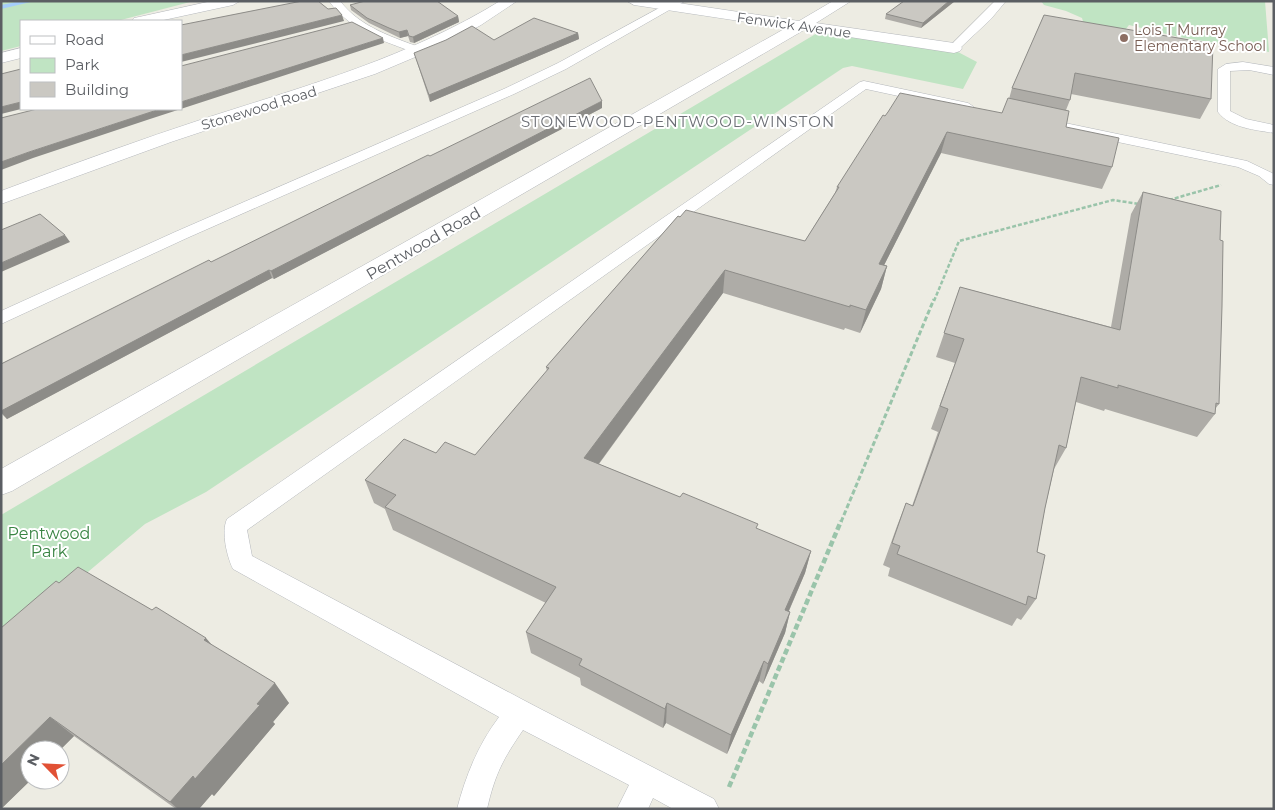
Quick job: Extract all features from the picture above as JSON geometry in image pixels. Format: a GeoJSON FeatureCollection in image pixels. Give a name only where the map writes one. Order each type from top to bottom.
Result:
{"type":"FeatureCollection","features":[{"type":"Feature","properties":{"kind":"street"},"geometry":{"type":"LineString","coordinates":[[144,20],[233,1]]}},
{"type":"Feature","properties":{"kind":"street","name":"Stonewood Road"},"geometry":{"type":"LineString","coordinates":[[1,198],[219,120],[326,88],[420,51],[481,20],[510,1]]}},
{"type":"Feature","properties":{"kind":"street","name":"Fenwick Avenue"},"geometry":{"type":"LineString","coordinates":[[634,1],[675,4],[803,26],[954,48]]}},
{"type":"Feature","properties":{"kind":"street","name":"Pentwood Road"},"geometry":{"type":"LineString","coordinates":[[1,483],[844,1]]}},
{"type":"Feature","properties":{"kind":"street"},"geometry":{"type":"LineString","coordinates":[[1,58],[20,53]]}},
{"type":"Feature","properties":{"kind":"lane"},"geometry":{"type":"LineString","coordinates":[[334,1],[349,24],[420,51]]}},
{"type":"Feature","properties":{"kind":"lane"},"geometry":{"type":"LineString","coordinates":[[954,48],[988,17],[1001,1]]}},
{"type":"Feature","properties":{"kind":"lane"},"geometry":{"type":"LineString","coordinates":[[1,318],[181,235],[510,91],[562,66],[675,4]]}},
{"type":"Feature","properties":{"kind":"lane"},"geometry":{"type":"LineString","coordinates":[[1274,71],[1245,66],[1232,66],[1224,69],[1224,112],[1231,118],[1246,124],[1274,129]]}},
{"type":"Feature","properties":{"kind":"lane"},"geometry":{"type":"LineString","coordinates":[[704,809],[519,713],[242,562],[235,526],[864,85],[980,109]]}},
{"type":"Feature","properties":{"kind":"lane"},"geometry":{"type":"LineString","coordinates":[[1029,119],[1242,164],[1269,177]]}},
{"type":"Feature","properties":{"kind":"lane"},"geometry":{"type":"LineString","coordinates":[[472,809],[479,779],[496,744],[519,713]]}},
{"type":"Feature","properties":{"kind":"lane"},"geometry":{"type":"LineString","coordinates":[[632,809],[648,779]]}},
{"type":"Feature","properties":{"kind":"path"},"geometry":{"type":"LineString","coordinates":[[1168,200],[1269,177]]}},
{"type":"Feature","properties":{"kind":"path"},"geometry":{"type":"LineString","coordinates":[[728,790],[959,241],[1113,200],[1149,206]]}},
{"type":"Feature","properties":{"kind":"green space"},"geometry":{"type":"Polygon","coordinates":[[[1,1],[194,1],[121,20],[20,20],[20,46],[1,51],[1,1]]]}},
{"type":"Feature","properties":{"kind":"green space"},"geometry":{"type":"Polygon","coordinates":[[[1041,1],[1265,1],[1269,52],[1179,37],[1129,25],[1122,34],[1085,28],[1082,18],[1044,5],[1041,1]]]}},
{"type":"Feature","properties":{"kind":"green space","name":"Pentwood Park"},"geometry":{"type":"Polygon","coordinates":[[[819,32],[958,52],[977,62],[963,89],[852,66],[843,68],[206,492],[145,524],[1,645],[1,515],[819,32]]]}},
{"type":"Feature","properties":{"kind":"building"},"geometry":{"type":"Polygon","coordinates":[[[302,1],[318,1],[328,9],[336,8],[342,15],[182,55],[182,25],[302,1]]]}},
{"type":"Feature","properties":{"kind":"building"},"geometry":{"type":"Polygon","coordinates":[[[365,1],[437,1],[458,16],[413,37],[409,36],[407,30],[399,32],[367,18],[350,5],[365,1]]]}},
{"type":"Feature","properties":{"kind":"building"},"geometry":{"type":"Polygon","coordinates":[[[904,1],[949,1],[923,23],[886,14],[904,1]]]}},
{"type":"Feature","properties":{"kind":"building"},"geometry":{"type":"Polygon","coordinates":[[[1044,15],[1213,44],[1211,99],[1075,73],[1070,100],[1012,88],[1044,15]]]}},
{"type":"Feature","properties":{"kind":"building"},"geometry":{"type":"Polygon","coordinates":[[[534,18],[578,33],[429,95],[414,53],[446,40],[472,26],[494,40],[534,18]]]}},
{"type":"Feature","properties":{"kind":"building"},"geometry":{"type":"Polygon","coordinates":[[[352,22],[383,38],[182,102],[182,66],[352,22]]]}},
{"type":"Feature","properties":{"kind":"building"},"geometry":{"type":"Polygon","coordinates":[[[20,69],[20,102],[1,107],[1,74],[20,69]]]}},
{"type":"Feature","properties":{"kind":"building"},"geometry":{"type":"Polygon","coordinates":[[[590,78],[602,101],[271,271],[269,270],[1,411],[1,364],[209,260],[211,262],[590,78]]]}},
{"type":"Feature","properties":{"kind":"building"},"geometry":{"type":"Polygon","coordinates":[[[900,93],[1002,113],[1008,98],[1069,111],[1066,127],[1119,138],[1112,167],[947,132],[879,264],[887,266],[866,310],[725,270],[584,458],[680,497],[683,493],[758,524],[756,528],[811,551],[785,610],[790,612],[768,664],[764,661],[731,735],[667,703],[665,709],[579,665],[582,659],[526,632],[556,587],[385,507],[396,495],[365,480],[404,439],[436,453],[445,442],[475,455],[549,368],[546,367],[678,216],[680,217],[686,210],[805,241],[883,115],[885,116],[900,93]]]}},
{"type":"Feature","properties":{"kind":"building"},"geometry":{"type":"Polygon","coordinates":[[[33,110],[157,110],[1,162],[1,118],[33,110]]]}},
{"type":"Feature","properties":{"kind":"building"},"geometry":{"type":"Polygon","coordinates":[[[1143,192],[1221,211],[1220,240],[1223,241],[1222,306],[1219,404],[1216,403],[1215,414],[1118,385],[1118,388],[1081,377],[1066,448],[1059,445],[1045,508],[1037,552],[1045,555],[1036,599],[1028,596],[1026,605],[897,554],[900,546],[892,543],[906,503],[913,506],[948,409],[940,406],[964,339],[944,333],[960,287],[1120,330],[1143,192]]]}},
{"type":"Feature","properties":{"kind":"building"},"geometry":{"type":"Polygon","coordinates":[[[40,214],[65,235],[1,263],[1,230],[40,214]]]}},
{"type":"Feature","properties":{"kind":"building"},"geometry":{"type":"Polygon","coordinates":[[[78,567],[152,610],[156,607],[206,638],[204,640],[275,683],[257,704],[260,705],[195,779],[193,776],[170,802],[50,717],[27,740],[20,740],[20,746],[1,765],[1,628],[56,581],[59,583],[78,567]]]}},
{"type":"Feature","properties":{"kind":"waterway"},"geometry":{"type":"LineString","coordinates":[[1,7],[32,1]]}},
{"type":"Feature","properties":{"kind":"place","name":"Lois T Murray Elementary School"},"geometry":{"type":"Point","coordinates":[1124,38]}},
{"type":"Feature","properties":{"kind":"district","name":"STONEWOOD-PENTWOOD-WINSTON"},"geometry":{"type":"Point","coordinates":[678,122]}}]}
